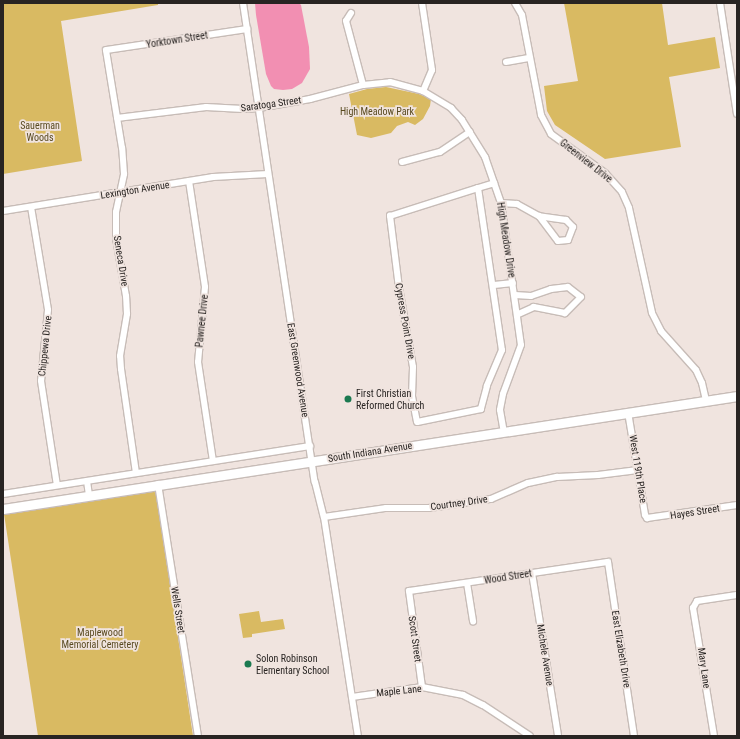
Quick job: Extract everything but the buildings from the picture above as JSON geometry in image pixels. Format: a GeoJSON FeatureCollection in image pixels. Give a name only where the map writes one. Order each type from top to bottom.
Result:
{"type":"FeatureCollection","features":[{"type":"Feature","properties":{"kind":"main road","name":"South Indiana Avenue"},"geometry":{"type":"LineString","coordinates":[[3,509],[737,396]]}},
{"type":"Feature","properties":{"kind":"street","name":"East Greenwood Avenue"},"geometry":{"type":"LineString","coordinates":[[243,3],[315,482],[324,517],[358,736]]}},
{"type":"Feature","properties":{"kind":"street"},"geometry":{"type":"LineString","coordinates":[[422,3],[432,70],[423,91]]}},
{"type":"Feature","properties":{"kind":"street","name":"Greenview Drive"},"geometry":{"type":"LineString","coordinates":[[515,3],[522,15],[541,115],[551,134],[605,173],[622,192],[629,208],[652,313],[661,331],[696,370],[702,383],[706,400]]}},
{"type":"Feature","properties":{"kind":"street"},"geometry":{"type":"LineString","coordinates":[[720,3],[737,114]]}},
{"type":"Feature","properties":{"kind":"street"},"geometry":{"type":"LineString","coordinates":[[351,13],[346,21],[363,85]]}},
{"type":"Feature","properties":{"kind":"street","name":"Yorktown Street"},"geometry":{"type":"LineString","coordinates":[[106,50],[247,29]]}},
{"type":"Feature","properties":{"kind":"street","name":"Seneca Drive"},"geometry":{"type":"LineString","coordinates":[[106,50],[122,148],[124,174],[116,212],[116,226],[126,296],[127,314],[120,356],[136,473]]}},
{"type":"Feature","properties":{"kind":"street"},"geometry":{"type":"LineString","coordinates":[[506,62],[529,58]]}},
{"type":"Feature","properties":{"kind":"street","name":"Saratoga Street"},"geometry":{"type":"LineString","coordinates":[[117,118],[206,106],[243,109],[259,108],[310,99],[363,85],[390,82],[423,91]]}},
{"type":"Feature","properties":{"kind":"street","name":"High Meadow Drive"},"geometry":{"type":"LineString","coordinates":[[423,91],[451,108],[462,120],[485,157],[501,203],[518,314],[521,345],[503,394],[500,410],[504,432]]}},
{"type":"Feature","properties":{"kind":"street"},"geometry":{"type":"LineString","coordinates":[[402,162],[440,152],[470,132]]}},
{"type":"Feature","properties":{"kind":"street","name":"Lexington Avenue"},"geometry":{"type":"LineString","coordinates":[[3,211],[213,177],[268,174]]}},
{"type":"Feature","properties":{"kind":"street","name":"Pawnee Drive"},"geometry":{"type":"LineString","coordinates":[[189,181],[205,286],[198,362],[213,461]]}},
{"type":"Feature","properties":{"kind":"street"},"geometry":{"type":"LineString","coordinates":[[478,188],[494,183]]}},
{"type":"Feature","properties":{"kind":"street","name":"Cypress Point Drive"},"geometry":{"type":"LineString","coordinates":[[478,188],[494,285],[502,350],[487,386],[481,409],[417,422],[412,396],[414,367],[399,288],[390,216],[478,188]]}},
{"type":"Feature","properties":{"kind":"street"},"geometry":{"type":"LineString","coordinates":[[501,203],[517,204],[540,216],[566,220],[573,227],[568,240],[558,241],[540,216]]}},
{"type":"Feature","properties":{"kind":"street","name":"Chippewa Drive"},"geometry":{"type":"LineString","coordinates":[[31,207],[48,310],[41,381],[56,485]]}},
{"type":"Feature","properties":{"kind":"street"},"geometry":{"type":"LineString","coordinates":[[494,285],[513,283]]}},
{"type":"Feature","properties":{"kind":"street"},"geometry":{"type":"LineString","coordinates":[[515,295],[531,296],[551,289],[568,287],[581,296],[565,313],[534,307],[518,314]]}},
{"type":"Feature","properties":{"kind":"street","name":"West 119th Place"},"geometry":{"type":"LineString","coordinates":[[628,412],[645,515],[647,518],[654,518]]}},
{"type":"Feature","properties":{"kind":"street"},"geometry":{"type":"LineString","coordinates":[[3,494],[310,446]]}},
{"type":"Feature","properties":{"kind":"street","name":"Courtney Drive"},"geometry":{"type":"LineString","coordinates":[[324,517],[386,508],[429,508],[445,506],[491,499],[528,483],[557,477],[598,476],[638,470]]}},
{"type":"Feature","properties":{"kind":"street"},"geometry":{"type":"LineString","coordinates":[[86,481],[89,495]]}},
{"type":"Feature","properties":{"kind":"street","name":"Wells Street"},"geometry":{"type":"LineString","coordinates":[[158,484],[198,736]]}},
{"type":"Feature","properties":{"kind":"street","name":"Hayes Street"},"geometry":{"type":"LineString","coordinates":[[654,518],[737,505]]}},
{"type":"Feature","properties":{"kind":"street","name":"Wood Street"},"geometry":{"type":"LineString","coordinates":[[409,591],[608,562]]}},
{"type":"Feature","properties":{"kind":"street","name":"East Elizabeth Drive"},"geometry":{"type":"LineString","coordinates":[[608,562],[634,736]]}},
{"type":"Feature","properties":{"kind":"street","name":"Michele Avenue"},"geometry":{"type":"LineString","coordinates":[[532,573],[558,736]]}},
{"type":"Feature","properties":{"kind":"street"},"geometry":{"type":"LineString","coordinates":[[467,583],[473,622]]}},
{"type":"Feature","properties":{"kind":"street","name":"Scott Street"},"geometry":{"type":"LineString","coordinates":[[409,591],[422,687]]}},
{"type":"Feature","properties":{"kind":"street","name":"Mary Lane"},"geometry":{"type":"LineString","coordinates":[[714,736],[693,608],[697,601],[737,595]]}},
{"type":"Feature","properties":{"kind":"street","name":"Maple Lane"},"geometry":{"type":"LineString","coordinates":[[352,697],[422,687],[464,695],[483,705],[520,732],[530,736]]}},
{"type":"Feature","properties":{"kind":"green space","name":"Sauerman Woods"},"geometry":{"type":"Polygon","coordinates":[[[3,3],[158,3],[158,5],[61,21],[82,161],[3,174],[3,3]]]}},
{"type":"Feature","properties":{"kind":"green space"},"geometry":{"type":"Polygon","coordinates":[[[564,3],[662,3],[668,45],[715,37],[720,68],[669,77],[681,147],[605,159],[555,125],[547,111],[544,86],[578,81],[564,3]]]}},
{"type":"Feature","properties":{"kind":"green space","name":"High Meadow Park"},"geometry":{"type":"Polygon","coordinates":[[[386,87],[419,94],[431,99],[430,106],[423,119],[415,125],[408,122],[397,126],[391,133],[371,138],[357,135],[349,94],[367,89],[386,87]]]}},
{"type":"Feature","properties":{"kind":"green space","name":"Maplewood Memorial Cemetery"},"geometry":{"type":"Polygon","coordinates":[[[151,490],[156,493],[193,736],[38,736],[4,514],[151,490]]]}},
{"type":"Feature","properties":{"kind":"green space"},"geometry":{"type":"Polygon","coordinates":[[[259,611],[261,622],[283,619],[285,629],[252,634],[252,637],[243,638],[239,614],[259,611]]]}},
{"type":"Feature","properties":{"kind":"shaded area"},"geometry":{"type":"Polygon","coordinates":[[[255,3],[299,3],[301,5],[309,47],[310,69],[302,83],[292,89],[274,89],[271,86],[266,74],[255,3]]]}},
{"type":"Feature","properties":{"kind":"place","name":"First Christian Reformed Church"},"geometry":{"type":"Point","coordinates":[348,399]}},
{"type":"Feature","properties":{"kind":"place","name":"Solon Robinson Elementary School"},"geometry":{"type":"Point","coordinates":[248,664]}}]}
